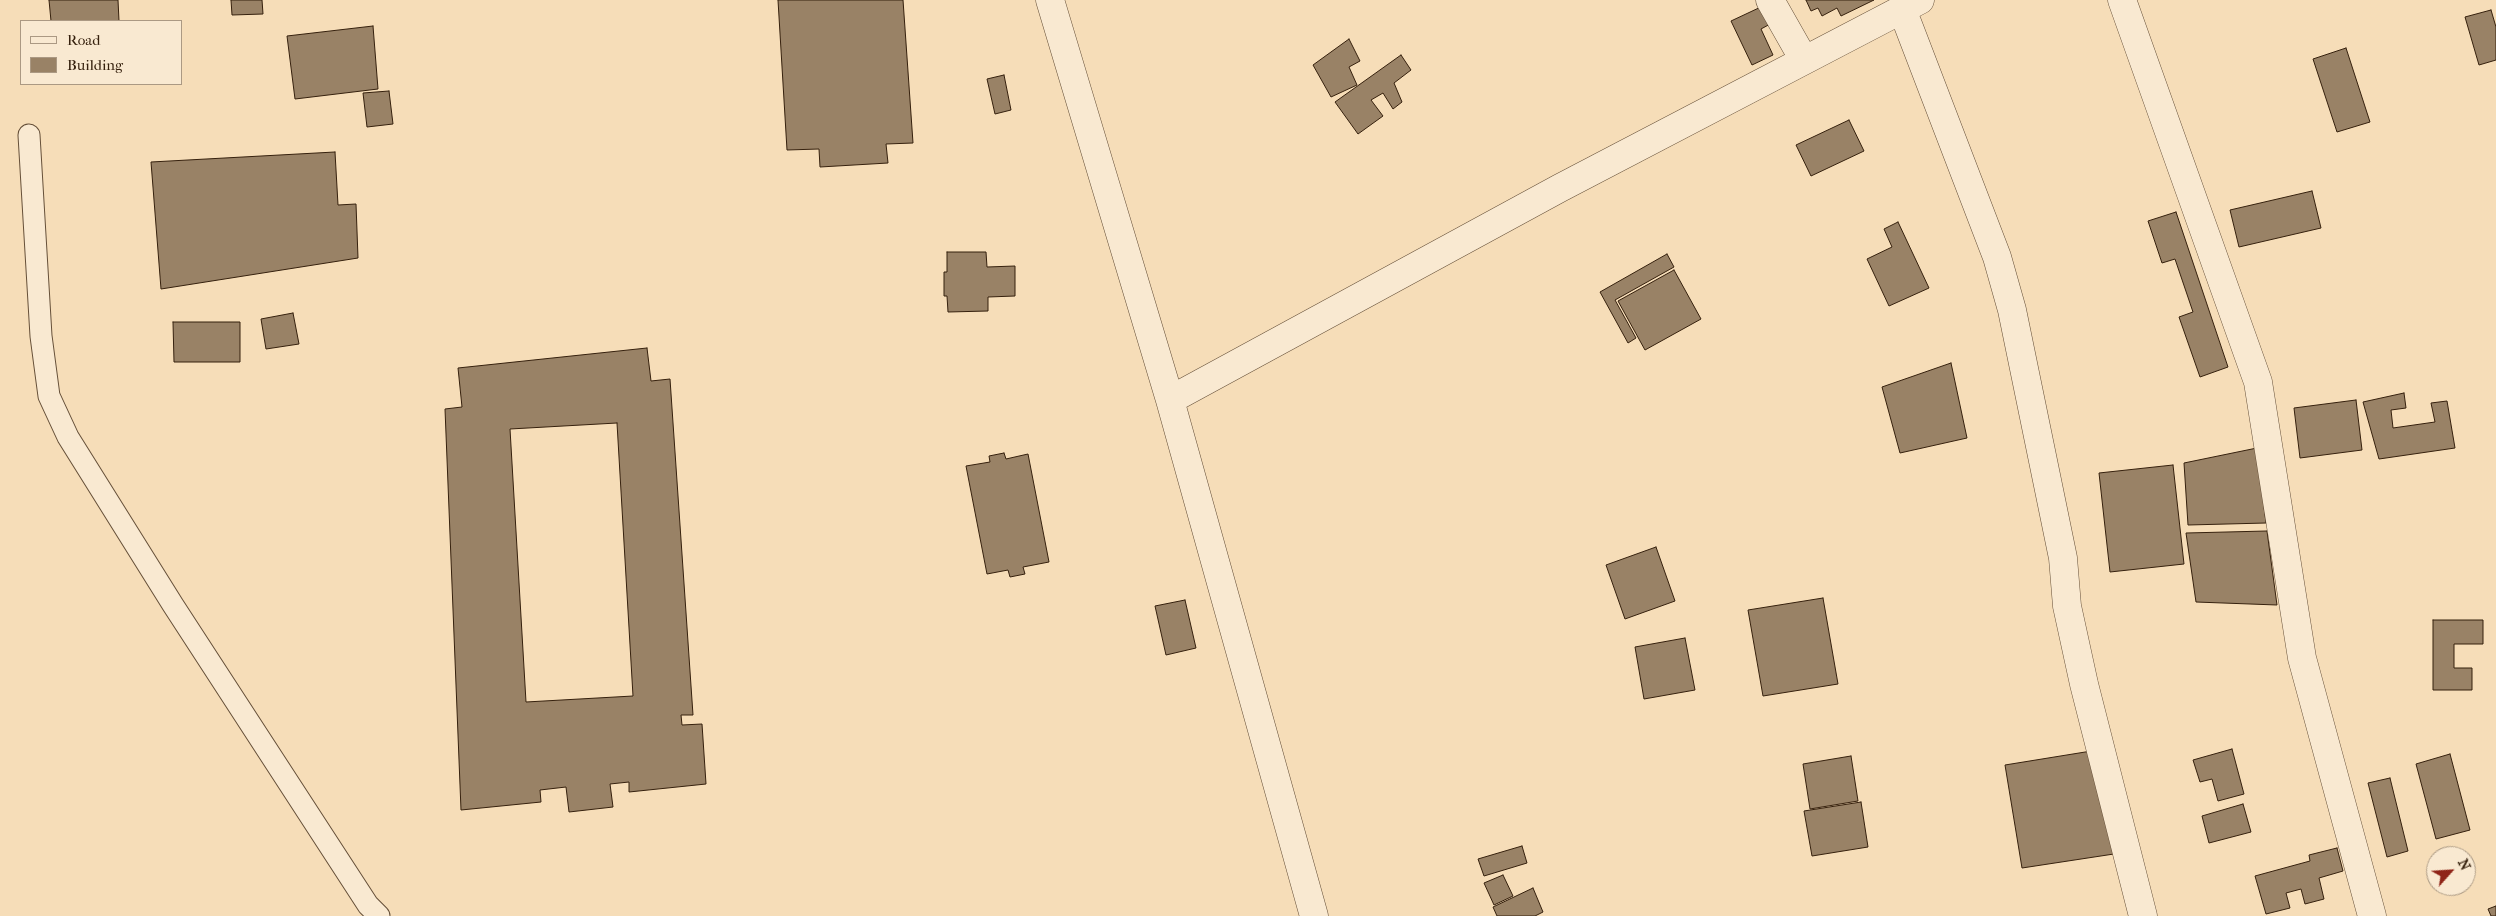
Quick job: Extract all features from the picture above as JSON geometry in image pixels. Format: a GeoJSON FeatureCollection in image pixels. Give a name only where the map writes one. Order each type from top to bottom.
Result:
{"type":"FeatureCollection","features":[{"type":"Feature","properties":{"kind":"street"},"geometry":{"type":"LineString","coordinates":[[1050,0],[1170,400],[1314,916]]}},
{"type":"Feature","properties":{"kind":"street"},"geometry":{"type":"LineString","coordinates":[[1770,0],[1804,60]]}},
{"type":"Feature","properties":{"kind":"street"},"geometry":{"type":"LineString","coordinates":[[2122,0],[2258,382],[2302,658],[2372,916]]}},
{"type":"Feature","properties":{"kind":"street"},"geometry":{"type":"LineString","coordinates":[[1170,400],[1560,188],[1911,4],[1997,257],[2012,310],[2063,558],[2067,606],[2074,641],[2143,916]]}},
{"type":"Feature","properties":{"kind":"lane"},"geometry":{"type":"LineString","coordinates":[[29,136],[41,336],[49,396],[68,437],[173,605],[368,905],[379,916]]}},
{"type":"Feature","properties":{"kind":"building"},"geometry":{"type":"Polygon","coordinates":[[[49,0],[118,0],[119,20],[51,20],[49,0]]]}},
{"type":"Feature","properties":{"kind":"building"},"geometry":{"type":"Polygon","coordinates":[[[231,0],[262,0],[263,14],[232,15],[231,0]]]}},
{"type":"Feature","properties":{"kind":"building"},"geometry":{"type":"Polygon","coordinates":[[[778,0],[903,0],[913,143],[886,144],[888,163],[820,167],[819,149],[787,150],[778,0]]]}},
{"type":"Feature","properties":{"kind":"building"},"geometry":{"type":"Polygon","coordinates":[[[1806,0],[1874,0],[1841,16],[1837,8],[1822,16],[1818,8],[1811,11],[1806,0]]]}},
{"type":"Feature","properties":{"kind":"building"},"geometry":{"type":"Polygon","coordinates":[[[1763,6],[1772,23],[1761,29],[1773,55],[1752,65],[1731,21],[1763,6]]]}},
{"type":"Feature","properties":{"kind":"building"},"geometry":{"type":"Polygon","coordinates":[[[2491,10],[2496,27],[2496,60],[2479,65],[2465,17],[2491,10]]]}},
{"type":"Feature","properties":{"kind":"building"},"geometry":{"type":"Polygon","coordinates":[[[373,26],[378,89],[295,99],[287,36],[373,26]]]}},
{"type":"Feature","properties":{"kind":"building"},"geometry":{"type":"Polygon","coordinates":[[[1349,39],[1360,61],[1349,67],[1357,85],[1331,97],[1313,65],[1349,39]]]}},
{"type":"Feature","properties":{"kind":"building"},"geometry":{"type":"Polygon","coordinates":[[[2346,48],[2370,122],[2337,132],[2313,59],[2346,48]]]}},
{"type":"Feature","properties":{"kind":"building"},"geometry":{"type":"Polygon","coordinates":[[[1401,55],[1411,70],[1394,83],[1402,102],[1393,109],[1383,93],[1371,100],[1383,116],[1358,134],[1335,102],[1401,55]]]}},
{"type":"Feature","properties":{"kind":"building"},"geometry":{"type":"Polygon","coordinates":[[[1004,75],[1011,110],[995,114],[987,79],[1004,75]]]}},
{"type":"Feature","properties":{"kind":"building"},"geometry":{"type":"Polygon","coordinates":[[[389,91],[393,124],[367,127],[363,93],[389,91]]]}},
{"type":"Feature","properties":{"kind":"building"},"geometry":{"type":"Polygon","coordinates":[[[1849,120],[1864,151],[1811,176],[1796,145],[1849,120]]]}},
{"type":"Feature","properties":{"kind":"building"},"geometry":{"type":"Polygon","coordinates":[[[335,152],[338,205],[356,204],[358,258],[161,289],[151,162],[335,152]]]}},
{"type":"Feature","properties":{"kind":"building"},"geometry":{"type":"Polygon","coordinates":[[[2312,191],[2321,228],[2239,247],[2230,210],[2312,191]]]}},
{"type":"Feature","properties":{"kind":"building"},"geometry":{"type":"Polygon","coordinates":[[[2176,212],[2228,367],[2200,377],[2179,317],[2193,312],[2175,259],[2162,263],[2148,221],[2176,212]]]}},
{"type":"Feature","properties":{"kind":"building"},"geometry":{"type":"Polygon","coordinates":[[[1898,222],[1929,288],[1889,306],[1867,259],[1892,247],[1884,229],[1898,222]]]}},
{"type":"Feature","properties":{"kind":"building"},"geometry":{"type":"Polygon","coordinates":[[[947,252],[986,252],[987,267],[1015,266],[1015,296],[988,297],[988,311],[948,312],[947,296],[944,296],[944,272],[947,272],[947,252]]]}},
{"type":"Feature","properties":{"kind":"building"},"geometry":{"type":"Polygon","coordinates":[[[1667,254],[1674,267],[1615,300],[1636,338],[1628,343],[1600,292],[1667,254]]]}},
{"type":"Feature","properties":{"kind":"building"},"geometry":{"type":"Polygon","coordinates":[[[1674,270],[1701,319],[1645,350],[1618,301],[1674,270]]]}},
{"type":"Feature","properties":{"kind":"building"},"geometry":{"type":"Polygon","coordinates":[[[293,313],[299,344],[266,349],[261,319],[293,313]]]}},
{"type":"Feature","properties":{"kind":"building"},"geometry":{"type":"Polygon","coordinates":[[[173,322],[240,322],[240,362],[174,362],[173,322]]]}},
{"type":"Feature","properties":{"kind":"building"},"geometry":{"type":"Polygon","coordinates":[[[647,348],[651,381],[670,379],[693,715],[681,715],[682,725],[702,724],[706,784],[629,792],[629,782],[610,784],[613,807],[569,812],[566,787],[540,790],[541,802],[461,810],[445,409],[462,407],[458,368],[647,348]],[[617,423],[510,429],[526,702],[633,696],[617,423]]]}},
{"type":"Feature","properties":{"kind":"building"},"geometry":{"type":"Polygon","coordinates":[[[1951,363],[1967,438],[1900,453],[1882,387],[1951,363]]]}},
{"type":"Feature","properties":{"kind":"building"},"geometry":{"type":"Polygon","coordinates":[[[2404,393],[2406,408],[2391,410],[2393,428],[2435,422],[2431,403],[2447,401],[2455,448],[2379,459],[2363,402],[2404,393]]]}},
{"type":"Feature","properties":{"kind":"building"},"geometry":{"type":"Polygon","coordinates":[[[2356,400],[2362,450],[2300,458],[2294,408],[2356,400]]]}},
{"type":"Feature","properties":{"kind":"building"},"geometry":{"type":"Polygon","coordinates":[[[2257,448],[2266,523],[2188,525],[2184,463],[2257,448]]]}},
{"type":"Feature","properties":{"kind":"building"},"geometry":{"type":"Polygon","coordinates":[[[1004,453],[1006,459],[1028,454],[1049,562],[1023,567],[1025,574],[1010,577],[1008,570],[987,574],[966,466],[990,462],[989,456],[1004,453]]]}},
{"type":"Feature","properties":{"kind":"building"},"geometry":{"type":"Polygon","coordinates":[[[2173,465],[2184,564],[2110,572],[2099,473],[2173,465]]]}},
{"type":"Feature","properties":{"kind":"building"},"geometry":{"type":"Polygon","coordinates":[[[2267,531],[2277,605],[2196,602],[2186,533],[2267,531]]]}},
{"type":"Feature","properties":{"kind":"building"},"geometry":{"type":"Polygon","coordinates":[[[1656,547],[1675,601],[1625,619],[1606,565],[1656,547]]]}},
{"type":"Feature","properties":{"kind":"building"},"geometry":{"type":"Polygon","coordinates":[[[1823,598],[1838,684],[1763,696],[1748,610],[1823,598]]]}},
{"type":"Feature","properties":{"kind":"building"},"geometry":{"type":"Polygon","coordinates":[[[1185,600],[1196,648],[1166,655],[1155,606],[1185,600]]]}},
{"type":"Feature","properties":{"kind":"building"},"geometry":{"type":"Polygon","coordinates":[[[2433,620],[2483,620],[2483,644],[2454,644],[2454,668],[2472,668],[2472,690],[2433,690],[2433,620]]]}},
{"type":"Feature","properties":{"kind":"building"},"geometry":{"type":"Polygon","coordinates":[[[1685,638],[1695,690],[1644,699],[1635,647],[1685,638]]]}},
{"type":"Feature","properties":{"kind":"building"},"geometry":{"type":"Polygon","coordinates":[[[2110,748],[2127,852],[2022,868],[2005,765],[2110,748]]]}},
{"type":"Feature","properties":{"kind":"building"},"geometry":{"type":"Polygon","coordinates":[[[2232,749],[2244,794],[2218,801],[2212,779],[2200,782],[2193,760],[2232,749]]]}},
{"type":"Feature","properties":{"kind":"building"},"geometry":{"type":"Polygon","coordinates":[[[2450,754],[2470,830],[2436,839],[2416,764],[2450,754]]]}},
{"type":"Feature","properties":{"kind":"building"},"geometry":{"type":"Polygon","coordinates":[[[1851,756],[1858,801],[1810,809],[1803,764],[1851,756]]]}},
{"type":"Feature","properties":{"kind":"building"},"geometry":{"type":"Polygon","coordinates":[[[2390,778],[2408,851],[2387,857],[2368,783],[2390,778]]]}},
{"type":"Feature","properties":{"kind":"building"},"geometry":{"type":"Polygon","coordinates":[[[1861,802],[1868,847],[1812,856],[1804,811],[1861,802]]]}},
{"type":"Feature","properties":{"kind":"building"},"geometry":{"type":"Polygon","coordinates":[[[2243,804],[2251,832],[2209,843],[2202,816],[2243,804]]]}},
{"type":"Feature","properties":{"kind":"building"},"geometry":{"type":"Polygon","coordinates":[[[1522,846],[1527,863],[1484,876],[1478,859],[1522,846]]]}},
{"type":"Feature","properties":{"kind":"building"},"geometry":{"type":"Polygon","coordinates":[[[2337,848],[2343,871],[2319,878],[2324,899],[2305,904],[2301,889],[2286,893],[2290,908],[2266,914],[2255,876],[2310,861],[2309,855],[2337,848]]]}},
{"type":"Feature","properties":{"kind":"building"},"geometry":{"type":"Polygon","coordinates":[[[1503,875],[1513,896],[1494,905],[1484,883],[1503,875]]]}},
{"type":"Feature","properties":{"kind":"building"},"geometry":{"type":"Polygon","coordinates":[[[1533,888],[1543,912],[1535,916],[1497,916],[1493,907],[1533,888]]]}},
{"type":"Feature","properties":{"kind":"building"},"geometry":{"type":"Polygon","coordinates":[[[2496,906],[2496,916],[2491,916],[2488,909],[2496,906]]]}}]}
